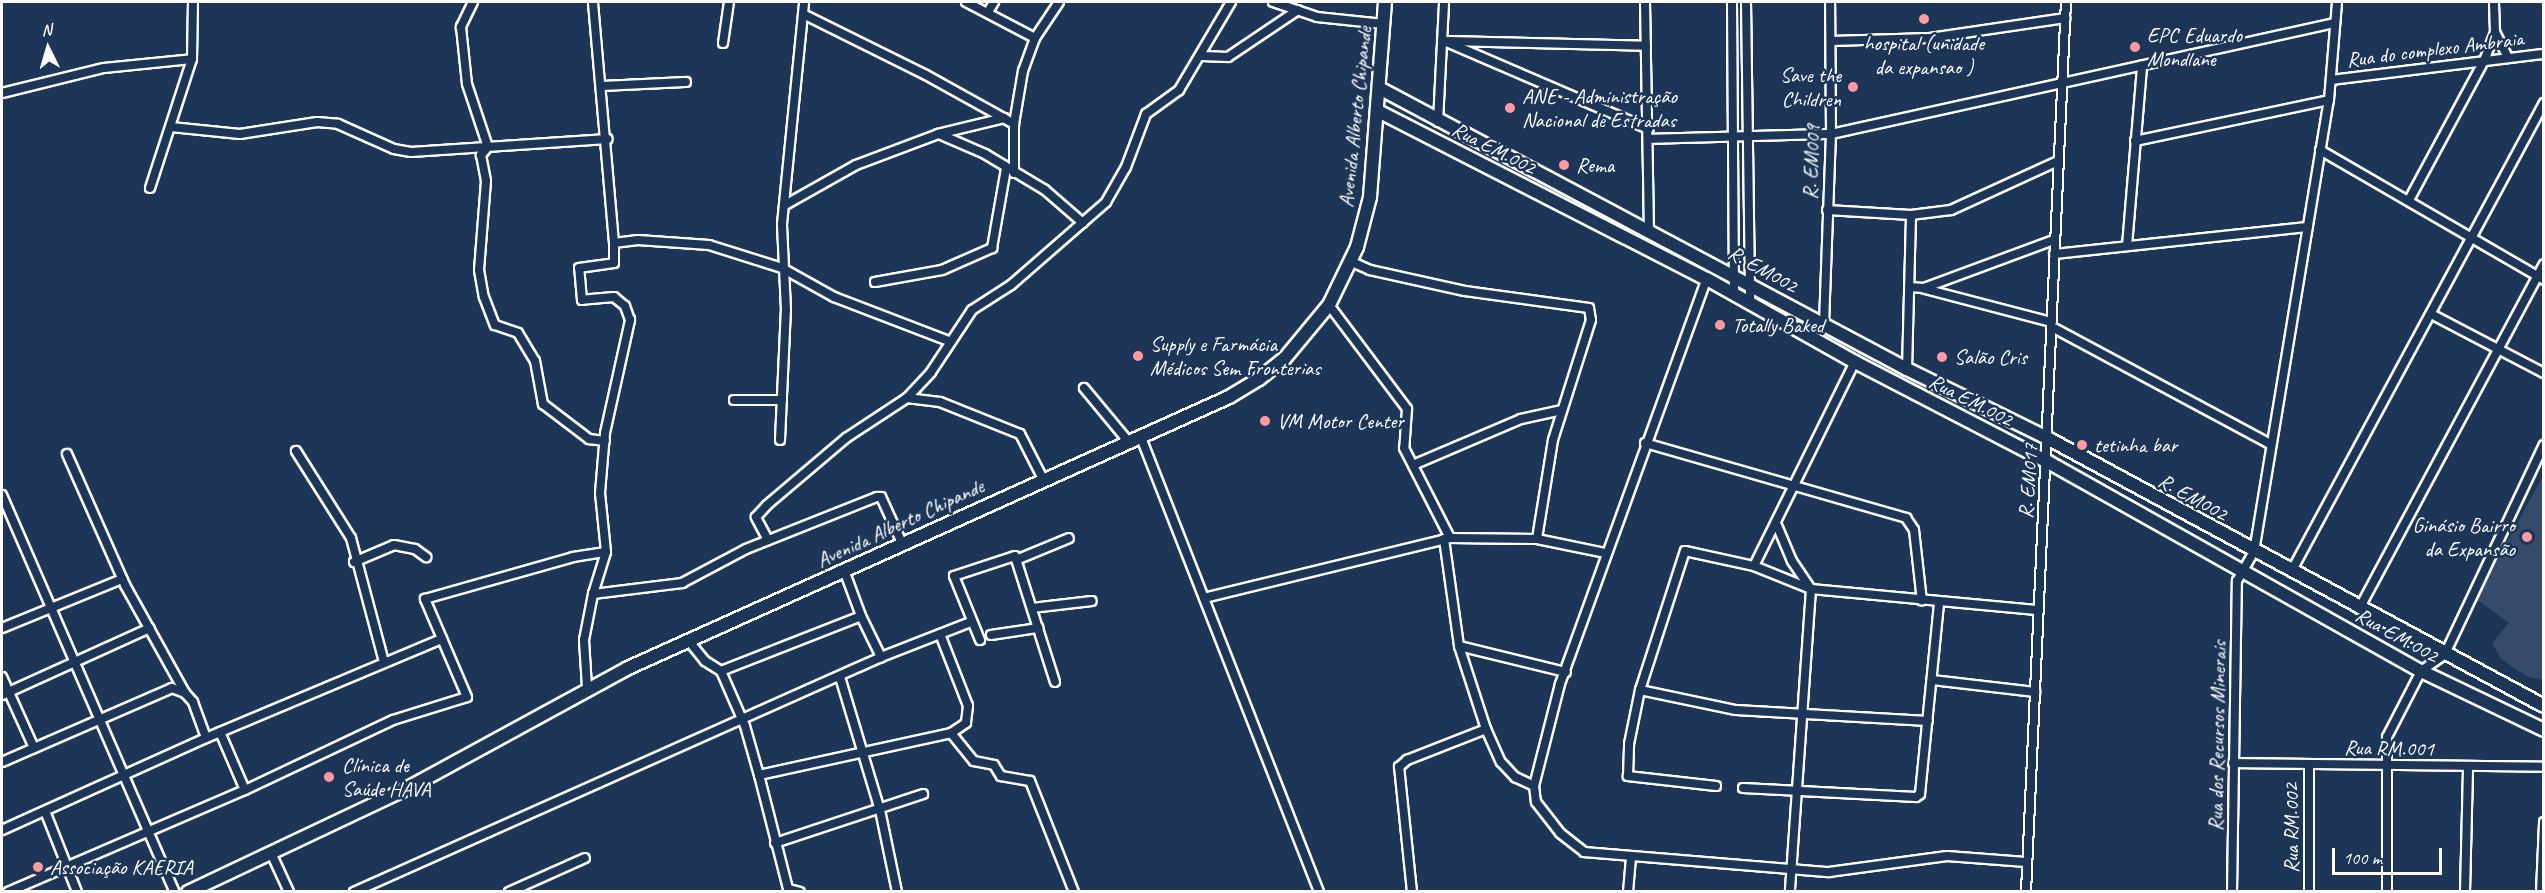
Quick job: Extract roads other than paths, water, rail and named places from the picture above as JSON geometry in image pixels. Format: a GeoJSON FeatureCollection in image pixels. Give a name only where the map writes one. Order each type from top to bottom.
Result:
{"type":"FeatureCollection","features":[{"type":"Feature","properties":{"kind":"street"},"geometry":{"type":"LineString","coordinates":[[150,188],[192,59],[193,2]]}},
{"type":"Feature","properties":{"kind":"street"},"geometry":{"type":"LineString","coordinates":[[473,2],[461,27],[463,48],[467,84],[488,147]]}},
{"type":"Feature","properties":{"kind":"street"},"geometry":{"type":"LineString","coordinates":[[587,687],[584,640],[593,594],[606,552],[600,493],[605,441],[630,320],[625,306],[614,297],[582,300],[579,268],[614,263],[608,139],[600,86],[593,2]]}},
{"type":"Feature","properties":{"kind":"street"},"geometry":{"type":"LineString","coordinates":[[723,43],[729,2]]}},
{"type":"Feature","properties":{"kind":"street"},"geometry":{"type":"LineString","coordinates":[[780,440],[786,310],[782,268],[804,2]]}},
{"type":"Feature","properties":{"kind":"street"},"geometry":{"type":"LineString","coordinates":[[966,2],[1035,38]]}},
{"type":"Feature","properties":{"kind":"street"},"geometry":{"type":"LineString","coordinates":[[988,12],[994,2]]}},
{"type":"Feature","properties":{"kind":"street"},"geometry":{"type":"LineString","coordinates":[[875,282],[942,270],[992,248],[1010,171],[1014,124],[1023,71],[1035,38],[1059,2]]}},
{"type":"Feature","properties":{"kind":"street"},"geometry":{"type":"LineString","coordinates":[[768,540],[756,517],[767,505],[846,438],[907,398],[951,342],[972,310],[1011,285],[1106,202],[1119,180],[1146,114],[1179,90],[1202,56],[1231,2]]}},
{"type":"Feature","properties":{"kind":"street"},"geometry":{"type":"LineString","coordinates":[[1273,2],[1343,22],[1384,24]]}},
{"type":"Feature","properties":{"kind":"street","name":"Avenida Alberto Chipande"},"geometry":{"type":"LineString","coordinates":[[188,891],[272,855],[408,788],[587,687],[1042,479],[1229,397],[1259,379],[1285,358],[1329,304],[1352,262],[1370,197],[1381,89],[1385,2]]}},
{"type":"Feature","properties":{"kind":"street"},"geometry":{"type":"LineString","coordinates":[[1438,122],[1444,2]]}},
{"type":"Feature","properties":{"kind":"street"},"geometry":{"type":"LineString","coordinates":[[1645,2],[1649,231]]}},
{"type":"Feature","properties":{"kind":"street"},"geometry":{"type":"LineString","coordinates":[[1732,2],[1736,276],[1734,294]]}},
{"type":"Feature","properties":{"kind":"street"},"geometry":{"type":"LineString","coordinates":[[1746,2],[1750,303]]}},
{"type":"Feature","properties":{"kind":"street","name":"R. EM009"},"geometry":{"type":"LineString","coordinates":[[1824,324],[1831,134],[1830,2]]}},
{"type":"Feature","properties":{"kind":"street","name":"R. EM017"},"geometry":{"type":"LineString","coordinates":[[2026,891],[2048,462],[2054,240],[2066,2]]}},
{"type":"Feature","properties":{"kind":"street","name":"Rua dos Recursos Minerais"},"geometry":{"type":"LineString","coordinates":[[2232,891],[2233,763],[2241,577],[2253,552],[2308,227],[2329,100],[2337,2]]}},
{"type":"Feature","properties":{"kind":"street"},"geometry":{"type":"LineString","coordinates":[[2409,200],[2484,61],[2495,32],[2494,2]]}},
{"type":"Feature","properties":{"kind":"street"},"geometry":{"type":"LineString","coordinates":[[1202,56],[1228,57],[1298,10]]}},
{"type":"Feature","properties":{"kind":"street"},"geometry":{"type":"LineString","coordinates":[[803,14],[1014,124]]}},
{"type":"Feature","properties":{"kind":"street"},"geometry":{"type":"LineString","coordinates":[[1831,41],[1930,38],[2066,18]]}},
{"type":"Feature","properties":{"kind":"street"},"geometry":{"type":"LineString","coordinates":[[1649,139],[1831,134],[2063,86],[2334,23]]}},
{"type":"Feature","properties":{"kind":"street"},"geometry":{"type":"LineString","coordinates":[[2495,32],[2508,57]]}},
{"type":"Feature","properties":{"kind":"street"},"geometry":{"type":"LineString","coordinates":[[1442,40],[1646,46]]}},
{"type":"Feature","properties":{"kind":"street"},"geometry":{"type":"LineString","coordinates":[[1442,40],[1648,129]]}},
{"type":"Feature","properties":{"kind":"street","name":"Rua do complexo Ambraia"},"geometry":{"type":"LineString","coordinates":[[2331,80],[2544,54]]}},
{"type":"Feature","properties":{"kind":"street"},"geometry":{"type":"LineString","coordinates":[[2,93],[104,68],[192,59]]}},
{"type":"Feature","properties":{"kind":"street"},"geometry":{"type":"LineString","coordinates":[[2127,246],[2142,66]]}},
{"type":"Feature","properties":{"kind":"street"},"geometry":{"type":"LineString","coordinates":[[600,86],[686,82]]}},
{"type":"Feature","properties":{"kind":"street","name":"R. EM002"},"geometry":{"type":"LineString","coordinates":[[1381,89],[1438,122],[1736,276],[1907,369],[2049,439],[2253,552]]}},
{"type":"Feature","properties":{"kind":"street"},"geometry":{"type":"LineString","coordinates":[[2135,141],[2329,100]]}},
{"type":"Feature","properties":{"kind":"street"},"geometry":{"type":"LineString","coordinates":[[2291,572],[2544,103]]}},
{"type":"Feature","properties":{"kind":"street","name":"Rua EM.002"},"geometry":{"type":"LineString","coordinates":[[1378,111],[1707,279],[1855,362],[2048,462],[2241,577],[2421,671],[2544,730]]}},
{"type":"Feature","properties":{"kind":"street"},"geometry":{"type":"LineString","coordinates":[[786,206],[856,165],[938,134],[1004,118]]}},
{"type":"Feature","properties":{"kind":"street"},"geometry":{"type":"LineString","coordinates":[[171,128],[240,134],[317,122],[338,124],[380,144],[411,152],[608,139]]}},
{"type":"Feature","properties":{"kind":"street"},"geometry":{"type":"LineString","coordinates":[[938,134],[970,146],[1058,198],[1083,223]]}},
{"type":"Feature","properties":{"kind":"street"},"geometry":{"type":"LineString","coordinates":[[488,147],[481,154],[486,181],[479,270],[484,297],[495,324],[518,333],[535,361],[543,404],[589,439],[605,441]]}},
{"type":"Feature","properties":{"kind":"street"},"geometry":{"type":"LineString","coordinates":[[2320,150],[2540,278]]}},
{"type":"Feature","properties":{"kind":"street"},"geometry":{"type":"LineString","coordinates":[[1827,210],[1911,214],[1950,210],[2058,161]]}},
{"type":"Feature","properties":{"kind":"street"},"geometry":{"type":"LineString","coordinates":[[1907,369],[1911,214]]}},
{"type":"Feature","properties":{"kind":"street"},"geometry":{"type":"LineString","coordinates":[[2054,254],[2308,227]]}},
{"type":"Feature","properties":{"kind":"street"},"geometry":{"type":"LineString","coordinates":[[1924,288],[2054,240]]}},
{"type":"Feature","properties":{"kind":"street"},"geometry":{"type":"LineString","coordinates":[[614,243],[692,242],[782,268],[834,297],[951,342]]}},
{"type":"Feature","properties":{"kind":"street"},"geometry":{"type":"LineString","coordinates":[[1352,262],[1370,270],[1465,291],[1589,308],[1591,320],[1553,440],[1537,539]]}},
{"type":"Feature","properties":{"kind":"street"},"geometry":{"type":"LineString","coordinates":[[2359,609],[2496,347],[2540,278],[2544,264]]}},
{"type":"Feature","properties":{"kind":"street"},"geometry":{"type":"LineString","coordinates":[[1707,279],[1605,553],[1566,672],[1534,786],[1536,802],[1560,833],[1584,852],[1631,858],[1829,872],[1877,868],[1921,857],[1947,856],[2026,862]]}},
{"type":"Feature","properties":{"kind":"street"},"geometry":{"type":"LineString","coordinates":[[1910,288],[1924,288],[2052,324],[2270,444]]}},
{"type":"Feature","properties":{"kind":"street"},"geometry":{"type":"LineString","coordinates":[[1329,304],[1356,346],[1407,409],[1403,438],[1447,539],[1459,646],[1486,729],[1501,762],[1515,777],[1534,786]]}},
{"type":"Feature","properties":{"kind":"street"},"geometry":{"type":"LineString","coordinates":[[2431,314],[2544,373]]}},
{"type":"Feature","properties":{"kind":"street"},"geometry":{"type":"LineString","coordinates":[[1754,566],[1855,362]]}},
{"type":"Feature","properties":{"kind":"street"},"geometry":{"type":"LineString","coordinates":[[1084,388],[1128,441]]}},
{"type":"Feature","properties":{"kind":"street"},"geometry":{"type":"LineString","coordinates":[[907,398],[940,402],[1020,434],[1042,479]]}},
{"type":"Feature","properties":{"kind":"street"},"geometry":{"type":"LineString","coordinates":[[735,400],[782,400]]}},
{"type":"Feature","properties":{"kind":"street"},"geometry":{"type":"LineString","coordinates":[[1413,465],[1521,418],[1563,410]]}},
{"type":"Feature","properties":{"kind":"street"},"geometry":{"type":"LineString","coordinates":[[1140,435],[1319,891]]}},
{"type":"Feature","properties":{"kind":"street"},"geometry":{"type":"LineString","coordinates":[[1645,443],[1906,518],[1914,530],[1922,601]]}},
{"type":"Feature","properties":{"kind":"street"},"geometry":{"type":"LineString","coordinates":[[2387,891],[2387,736],[2421,671],[2445,654],[2544,445]]}},
{"type":"Feature","properties":{"kind":"street"},"geometry":{"type":"LineString","coordinates":[[296,451],[351,538],[354,562],[372,611],[384,662]]}},
{"type":"Feature","properties":{"kind":"street"},"geometry":{"type":"LineString","coordinates":[[66,454],[122,579],[185,693],[193,702],[206,738]]}},
{"type":"Feature","properties":{"kind":"street"},"geometry":{"type":"LineString","coordinates":[[2,495],[151,831],[175,891]]}},
{"type":"Feature","properties":{"kind":"street"},"geometry":{"type":"LineString","coordinates":[[593,594],[682,583],[768,540],[877,497],[881,497],[902,543]]}},
{"type":"Feature","properties":{"kind":"street"},"geometry":{"type":"LineString","coordinates":[[1776,523],[1792,561],[1811,589],[1790,891]]}},
{"type":"Feature","properties":{"kind":"street"},"geometry":{"type":"LineString","coordinates":[[1016,560],[1069,538]]}},
{"type":"Feature","properties":{"kind":"street"},"geometry":{"type":"LineString","coordinates":[[1204,598],[1447,539],[1537,539],[1605,553]]}},
{"type":"Feature","properties":{"kind":"street"},"geometry":{"type":"LineString","coordinates":[[354,562],[394,546],[415,549],[426,557]]}},
{"type":"Feature","properties":{"kind":"street"},"geometry":{"type":"LineString","coordinates":[[1716,786],[1628,776],[1629,744],[1640,690],[1685,551],[1754,566],[1811,589],[1939,603],[2039,610]]}},
{"type":"Feature","properties":{"kind":"street"},"geometry":{"type":"LineString","coordinates":[[8,891],[245,790],[393,720],[466,697],[425,599],[573,557],[606,552]]}},
{"type":"Feature","properties":{"kind":"street","name":"Rua EM.002"},"geometry":{"type":"LineString","coordinates":[[2253,552],[2544,706]]}},
{"type":"Feature","properties":{"kind":"street"},"geometry":{"type":"LineString","coordinates":[[980,640],[954,576],[1015,556],[1055,682]]}},
{"type":"Feature","properties":{"kind":"street"},"geometry":{"type":"LineString","coordinates":[[844,570],[861,616],[881,657]]}},
{"type":"Feature","properties":{"kind":"street"},"geometry":{"type":"LineString","coordinates":[[2,628],[122,579]]}},
{"type":"Feature","properties":{"kind":"street"},"geometry":{"type":"LineString","coordinates":[[1032,608],[1092,601]]}},
{"type":"Feature","properties":{"kind":"street"},"geometry":{"type":"LineString","coordinates":[[1743,788],[1917,797],[1928,721],[1939,603]]}},
{"type":"Feature","properties":{"kind":"street"},"geometry":{"type":"LineString","coordinates":[[721,671],[861,616]]}},
{"type":"Feature","properties":{"kind":"street"},"geometry":{"type":"LineString","coordinates":[[354,891],[742,721],[881,657],[971,622]]}},
{"type":"Feature","properties":{"kind":"street"},"geometry":{"type":"LineString","coordinates":[[5,693],[150,628]]}},
{"type":"Feature","properties":{"kind":"street"},"geometry":{"type":"LineString","coordinates":[[991,635],[1038,628]]}},
{"type":"Feature","properties":{"kind":"street"},"geometry":{"type":"LineString","coordinates":[[759,776],[951,733],[966,723],[968,706],[940,634]]}},
{"type":"Feature","properties":{"kind":"street"},"geometry":{"type":"LineString","coordinates":[[2,830],[206,738],[442,639]]}},
{"type":"Feature","properties":{"kind":"street"},"geometry":{"type":"LineString","coordinates":[[688,640],[705,661],[721,671],[742,721],[759,776],[788,889],[800,891]]}},
{"type":"Feature","properties":{"kind":"street"},"geometry":{"type":"LineString","coordinates":[[1459,646],[1566,672]]}},
{"type":"Feature","properties":{"kind":"street"},"geometry":{"type":"LineString","coordinates":[[840,676],[880,810],[897,891]]}},
{"type":"Feature","properties":{"kind":"street"},"geometry":{"type":"LineString","coordinates":[[2,677],[5,693],[34,748]]}},
{"type":"Feature","properties":{"kind":"street"},"geometry":{"type":"LineString","coordinates":[[1932,680],[2035,692]]}},
{"type":"Feature","properties":{"kind":"street"},"geometry":{"type":"LineString","coordinates":[[2,762],[100,717],[172,688],[185,693]]}},
{"type":"Feature","properties":{"kind":"street"},"geometry":{"type":"LineString","coordinates":[[1640,690],[1736,710],[1928,721]]}},
{"type":"Feature","properties":{"kind":"street"},"geometry":{"type":"LineString","coordinates":[[1412,891],[1399,767],[1407,760],[1486,729]]}},
{"type":"Feature","properties":{"kind":"street"},"geometry":{"type":"LineString","coordinates":[[220,732],[245,790]]}},
{"type":"Feature","properties":{"kind":"street"},"geometry":{"type":"LineString","coordinates":[[951,733],[974,761],[994,765],[1001,776],[1030,781],[1074,891]]}},
{"type":"Feature","properties":{"kind":"street","name":"Rua RM.001"},"geometry":{"type":"LineString","coordinates":[[2233,763],[2387,767],[2544,767]]}},
{"type":"Feature","properties":{"kind":"street","name":"Rua RM.002"},"geometry":{"type":"LineString","coordinates":[[2309,765],[2309,891]]}},
{"type":"Feature","properties":{"kind":"street"},"geometry":{"type":"LineString","coordinates":[[2465,891],[2468,767]]}},
{"type":"Feature","properties":{"kind":"street"},"geometry":{"type":"LineString","coordinates":[[775,843],[923,794]]}},
{"type":"Feature","properties":{"kind":"street"},"geometry":{"type":"LineString","coordinates":[[45,811],[77,891]]}},
{"type":"Feature","properties":{"kind":"street"},"geometry":{"type":"LineString","coordinates":[[2541,891],[2544,822]]}},
{"type":"Feature","properties":{"kind":"street"},"geometry":{"type":"LineString","coordinates":[[272,855],[289,891]]}},
{"type":"Feature","properties":{"kind":"street"},"geometry":{"type":"LineString","coordinates":[[509,891],[585,858]]}},
{"type":"Feature","properties":{"kind":"street"},"geometry":{"type":"LineString","coordinates":[[1628,891],[1631,858]]}},
{"type":"Feature","properties":{"kind":"place","name":"hospital (unidade da expansao )"},"geometry":{"type":"Point","coordinates":[1924,19]}},
{"type":"Feature","properties":{"kind":"place","name":"EPC Eduardo Mondlane"},"geometry":{"type":"Point","coordinates":[2135,47]}},
{"type":"Feature","properties":{"kind":"place","name":"Save the Children"},"geometry":{"type":"Point","coordinates":[1853,87]}},
{"type":"Feature","properties":{"kind":"place","name":"ANE - Administração Nacional de Estradas"},"geometry":{"type":"Point","coordinates":[1510,108]}},
{"type":"Feature","properties":{"kind":"place","name":"Rema"},"geometry":{"type":"Point","coordinates":[1564,165]}},
{"type":"Feature","properties":{"kind":"place","name":"Totally Baked"},"geometry":{"type":"Point","coordinates":[1720,325]}},
{"type":"Feature","properties":{"kind":"place","name":"Supply e Farmácia Médicos Sem Fronterias"},"geometry":{"type":"Point","coordinates":[1138,356]}},
{"type":"Feature","properties":{"kind":"place","name":"Salão Cris"},"geometry":{"type":"Point","coordinates":[1942,357]}},
{"type":"Feature","properties":{"kind":"place","name":"VM Motor Center"},"geometry":{"type":"Point","coordinates":[1265,421]}},
{"type":"Feature","properties":{"kind":"place","name":"tetinha bar"},"geometry":{"type":"Point","coordinates":[2082,445]}},
{"type":"Feature","properties":{"kind":"place","name":"Ginásio Bairro da Expansão"},"geometry":{"type":"Point","coordinates":[2527,537]}},
{"type":"Feature","properties":{"kind":"place","name":"Clínica de Saúde HAVA"},"geometry":{"type":"Point","coordinates":[329,777]}},
{"type":"Feature","properties":{"kind":"place","name":"Associação KAERIA"},"geometry":{"type":"Point","coordinates":[38,867]}}]}
